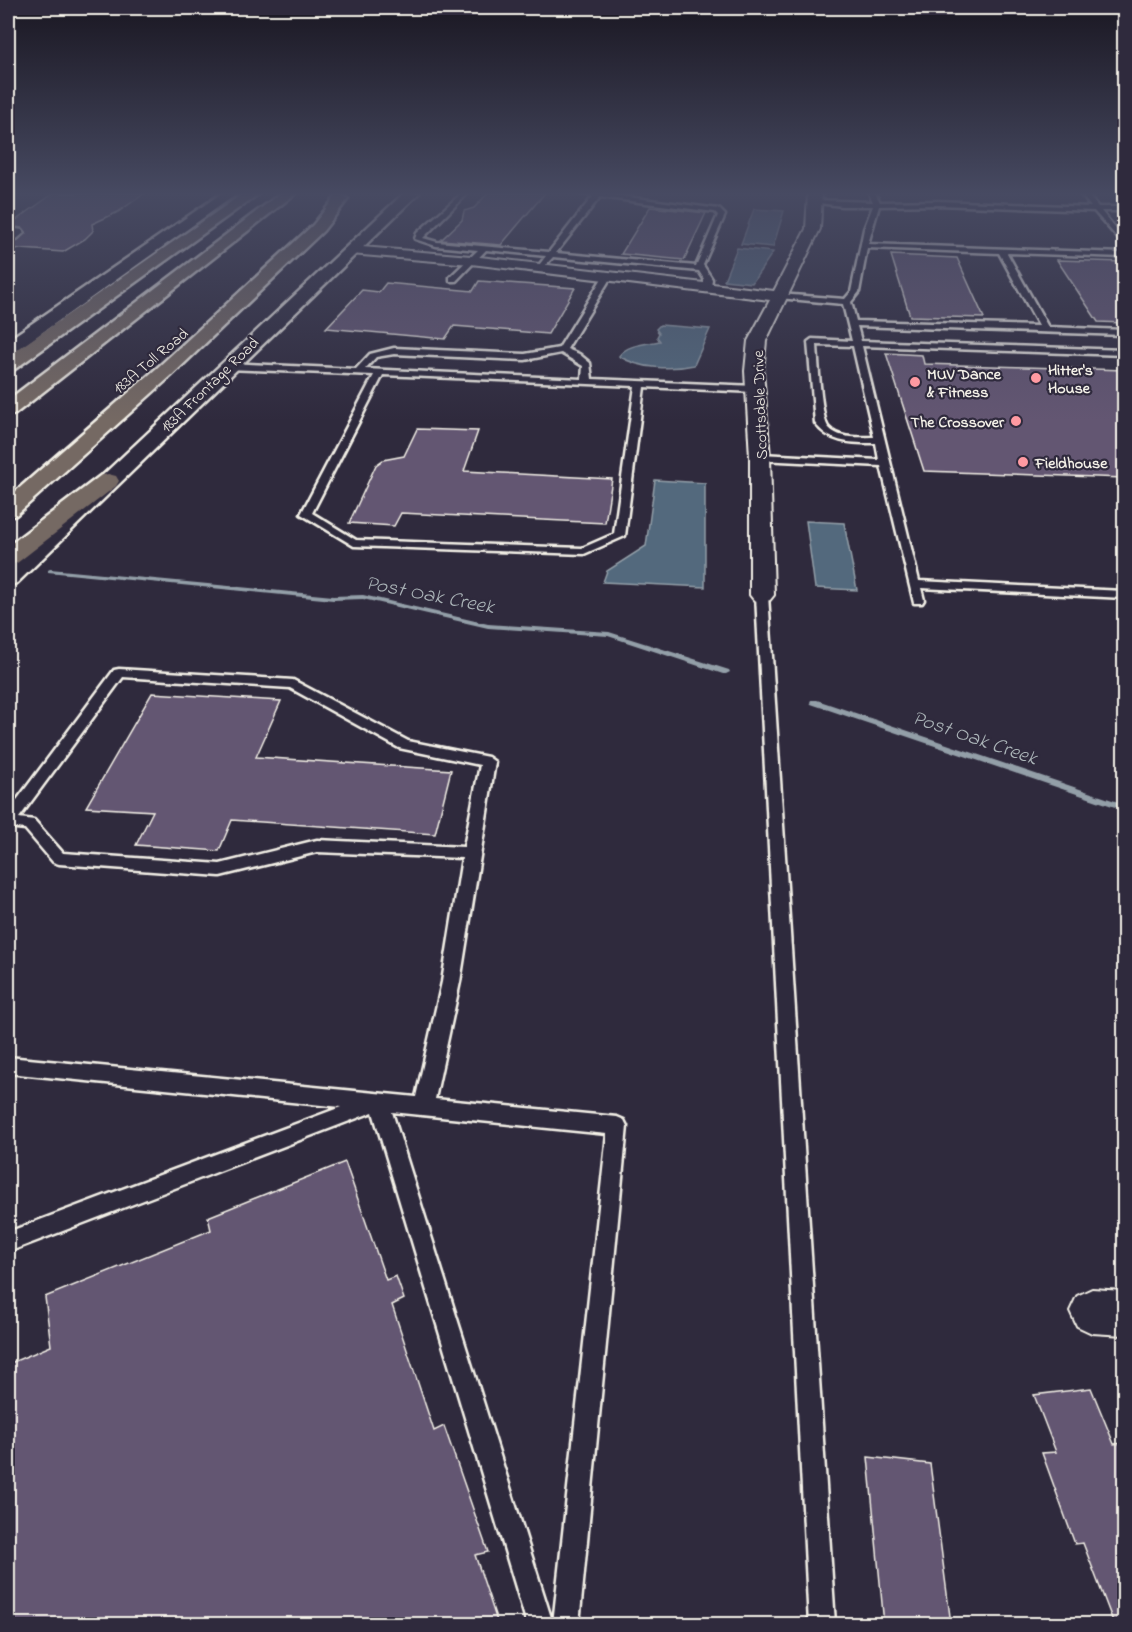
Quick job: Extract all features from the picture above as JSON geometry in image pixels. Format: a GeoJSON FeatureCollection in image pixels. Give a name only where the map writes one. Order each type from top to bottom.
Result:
{"type":"FeatureCollection","features":[{"type":"Feature","properties":{"kind":"highway"},"geometry":{"type":"LineString","coordinates":[[8,365],[145,269]]}},
{"type":"Feature","properties":{"kind":"highway"},"geometry":{"type":"LineString","coordinates":[[8,410],[190,269]]}},
{"type":"Feature","properties":{"kind":"highway","name":"183A Toll Road"},"geometry":{"type":"LineString","coordinates":[[152,359],[258,269]]}},
{"type":"Feature","properties":{"kind":"highway"},"geometry":{"type":"LineString","coordinates":[[8,510],[164,372],[274,269]]}},
{"type":"Feature","properties":{"kind":"highway"},"geometry":{"type":"LineString","coordinates":[[8,558],[108,481]]}},
{"type":"Feature","properties":{"kind":"main road"},"geometry":{"type":"LineString","coordinates":[[8,348],[121,269]]}},
{"type":"Feature","properties":{"kind":"main road","name":"183A Frontage Road"},"geometry":{"type":"LineString","coordinates":[[8,578],[330,269]]}},
{"type":"Feature","properties":{"kind":"street"},"geometry":{"type":"LineString","coordinates":[[541,269],[779,296]]}},
{"type":"Feature","properties":{"kind":"street","name":"Scottsdale Drive"},"geometry":{"type":"LineString","coordinates":[[762,595],[760,457],[755,389],[757,341],[793,269]]}},
{"type":"Feature","properties":{"kind":"lane"},"geometry":{"type":"LineString","coordinates":[[453,279],[462,269]]}},
{"type":"Feature","properties":{"kind":"lane"},"geometry":{"type":"LineString","coordinates":[[701,269],[708,279],[707,288]]}},
{"type":"Feature","properties":{"kind":"lane"},"geometry":{"type":"LineString","coordinates":[[847,302],[855,292],[859,269]]}},
{"type":"Feature","properties":{"kind":"lane"},"geometry":{"type":"LineString","coordinates":[[1012,269],[1045,329]]}},
{"type":"Feature","properties":{"kind":"lane"},"geometry":{"type":"LineString","coordinates":[[562,350],[607,277]]}},
{"type":"Feature","properties":{"kind":"lane"},"geometry":{"type":"LineString","coordinates":[[779,296],[847,302]]}},
{"type":"Feature","properties":{"kind":"lane"},"geometry":{"type":"LineString","coordinates":[[847,302],[918,600]]}},
{"type":"Feature","properties":{"kind":"lane"},"geometry":{"type":"LineString","coordinates":[[852,323],[1125,333]]}},
{"type":"Feature","properties":{"kind":"lane"},"geometry":{"type":"LineString","coordinates":[[879,440],[849,440],[834,437],[824,431],[820,423],[812,342],[1125,352]]}},
{"type":"Feature","properties":{"kind":"lane"},"geometry":{"type":"LineString","coordinates":[[359,372],[367,358],[379,353],[394,351],[525,357],[562,350],[576,356],[587,365],[587,381]]}},
{"type":"Feature","properties":{"kind":"lane"},"geometry":{"type":"LineString","coordinates":[[228,366],[755,389]]}},
{"type":"Feature","properties":{"kind":"lane"},"geometry":{"type":"LineString","coordinates":[[380,372],[306,514],[354,543],[584,551],[619,536],[639,384]]}},
{"type":"Feature","properties":{"kind":"lane"},"geometry":{"type":"LineString","coordinates":[[760,457],[885,463]]}},
{"type":"Feature","properties":{"kind":"lane"},"geometry":{"type":"LineString","coordinates":[[915,584],[1125,595]]}},
{"type":"Feature","properties":{"kind":"lane"},"geometry":{"type":"LineString","coordinates":[[762,595],[822,1624]]}},
{"type":"Feature","properties":{"kind":"lane"},"geometry":{"type":"LineString","coordinates":[[8,822],[119,673],[293,684],[404,745],[488,762],[451,982],[424,1106]]}},
{"type":"Feature","properties":{"kind":"lane"},"geometry":{"type":"LineString","coordinates":[[8,822],[29,824],[59,858],[220,870],[317,846],[471,854]]}},
{"type":"Feature","properties":{"kind":"lane"},"geometry":{"type":"LineString","coordinates":[[8,1065],[617,1126],[567,1624]]}},
{"type":"Feature","properties":{"kind":"lane"},"geometry":{"type":"LineString","coordinates":[[8,1242],[379,1101]]}},
{"type":"Feature","properties":{"kind":"lane"},"geometry":{"type":"LineString","coordinates":[[379,1101],[540,1624]]}},
{"type":"Feature","properties":{"kind":"water"},"geometry":{"type":"Polygon","coordinates":[[[728,269],[761,269],[752,283],[724,280],[728,269]]]}},
{"type":"Feature","properties":{"kind":"water"},"geometry":{"type":"Polygon","coordinates":[[[660,325],[710,329],[694,365],[676,368],[646,366],[619,356],[632,347],[660,341],[656,329],[660,325]]]}},
{"type":"Feature","properties":{"kind":"water"},"geometry":{"type":"Polygon","coordinates":[[[655,480],[705,483],[705,587],[603,582],[607,571],[646,546],[655,480]]]}},
{"type":"Feature","properties":{"kind":"water"},"geometry":{"type":"Polygon","coordinates":[[[806,521],[844,523],[857,590],[815,588],[806,521]]]}},
{"type":"Feature","properties":{"kind":"building"},"geometry":{"type":"Polygon","coordinates":[[[895,269],[962,269],[984,318],[910,316],[895,269]]]}},
{"type":"Feature","properties":{"kind":"building"},"geometry":{"type":"Polygon","coordinates":[[[1063,269],[1125,269],[1125,323],[1098,322],[1063,269]]]}},
{"type":"Feature","properties":{"kind":"building"},"geometry":{"type":"Polygon","coordinates":[[[479,281],[575,288],[548,334],[454,326],[445,339],[326,328],[362,290],[379,292],[386,283],[473,291],[479,281]]]}},
{"type":"Feature","properties":{"kind":"building","name":"The Crossover"},"geometry":{"type":"Polygon","coordinates":[[[886,353],[922,355],[924,364],[1125,370],[1125,478],[924,471],[886,353]]]}},
{"type":"Feature","properties":{"kind":"building"},"geometry":{"type":"Polygon","coordinates":[[[417,429],[478,431],[464,471],[612,479],[605,523],[401,513],[394,526],[349,523],[376,465],[383,460],[404,456],[417,429]]]}},
{"type":"Feature","properties":{"kind":"building"},"geometry":{"type":"Polygon","coordinates":[[[152,693],[281,701],[256,757],[451,770],[435,834],[232,820],[219,851],[136,845],[153,811],[86,807],[152,693]]]}},
{"type":"Feature","properties":{"kind":"building"},"geometry":{"type":"Polygon","coordinates":[[[345,1162],[386,1280],[396,1276],[404,1299],[392,1305],[434,1431],[444,1426],[488,1552],[475,1555],[498,1624],[8,1624],[8,1364],[51,1346],[45,1297],[211,1230],[208,1217],[345,1162]]]}},
{"type":"Feature","properties":{"kind":"building"},"geometry":{"type":"Polygon","coordinates":[[[1091,1388],[1114,1444],[1125,1443],[1125,1624],[1114,1624],[1083,1543],[1075,1544],[1042,1453],[1056,1452],[1034,1395],[1091,1388]]]}},
{"type":"Feature","properties":{"kind":"building"},"geometry":{"type":"Polygon","coordinates":[[[868,1457],[930,1464],[951,1624],[884,1624],[868,1457]]]}},
{"type":"Feature","properties":{"kind":"waterway","name":"Post Oak Creek"},"geometry":{"type":"LineString","coordinates":[[50,571],[333,598],[363,597],[488,626],[609,634],[726,672]]}},
{"type":"Feature","properties":{"kind":"waterway","name":"Post Oak Creek"},"geometry":{"type":"LineString","coordinates":[[814,702],[1124,807]]}},
{"type":"Feature","properties":{"kind":"place","name":"Hitter's House"},"geometry":{"type":"Point","coordinates":[1036,378]}},
{"type":"Feature","properties":{"kind":"place","name":"MUV Dance & Fitness"},"geometry":{"type":"Point","coordinates":[915,382]}},
{"type":"Feature","properties":{"kind":"place","name":"The Crossover"},"geometry":{"type":"Point","coordinates":[1016,421]}},
{"type":"Feature","properties":{"kind":"place","name":"Fieldhouse"},"geometry":{"type":"Point","coordinates":[1023,462]}}]}
